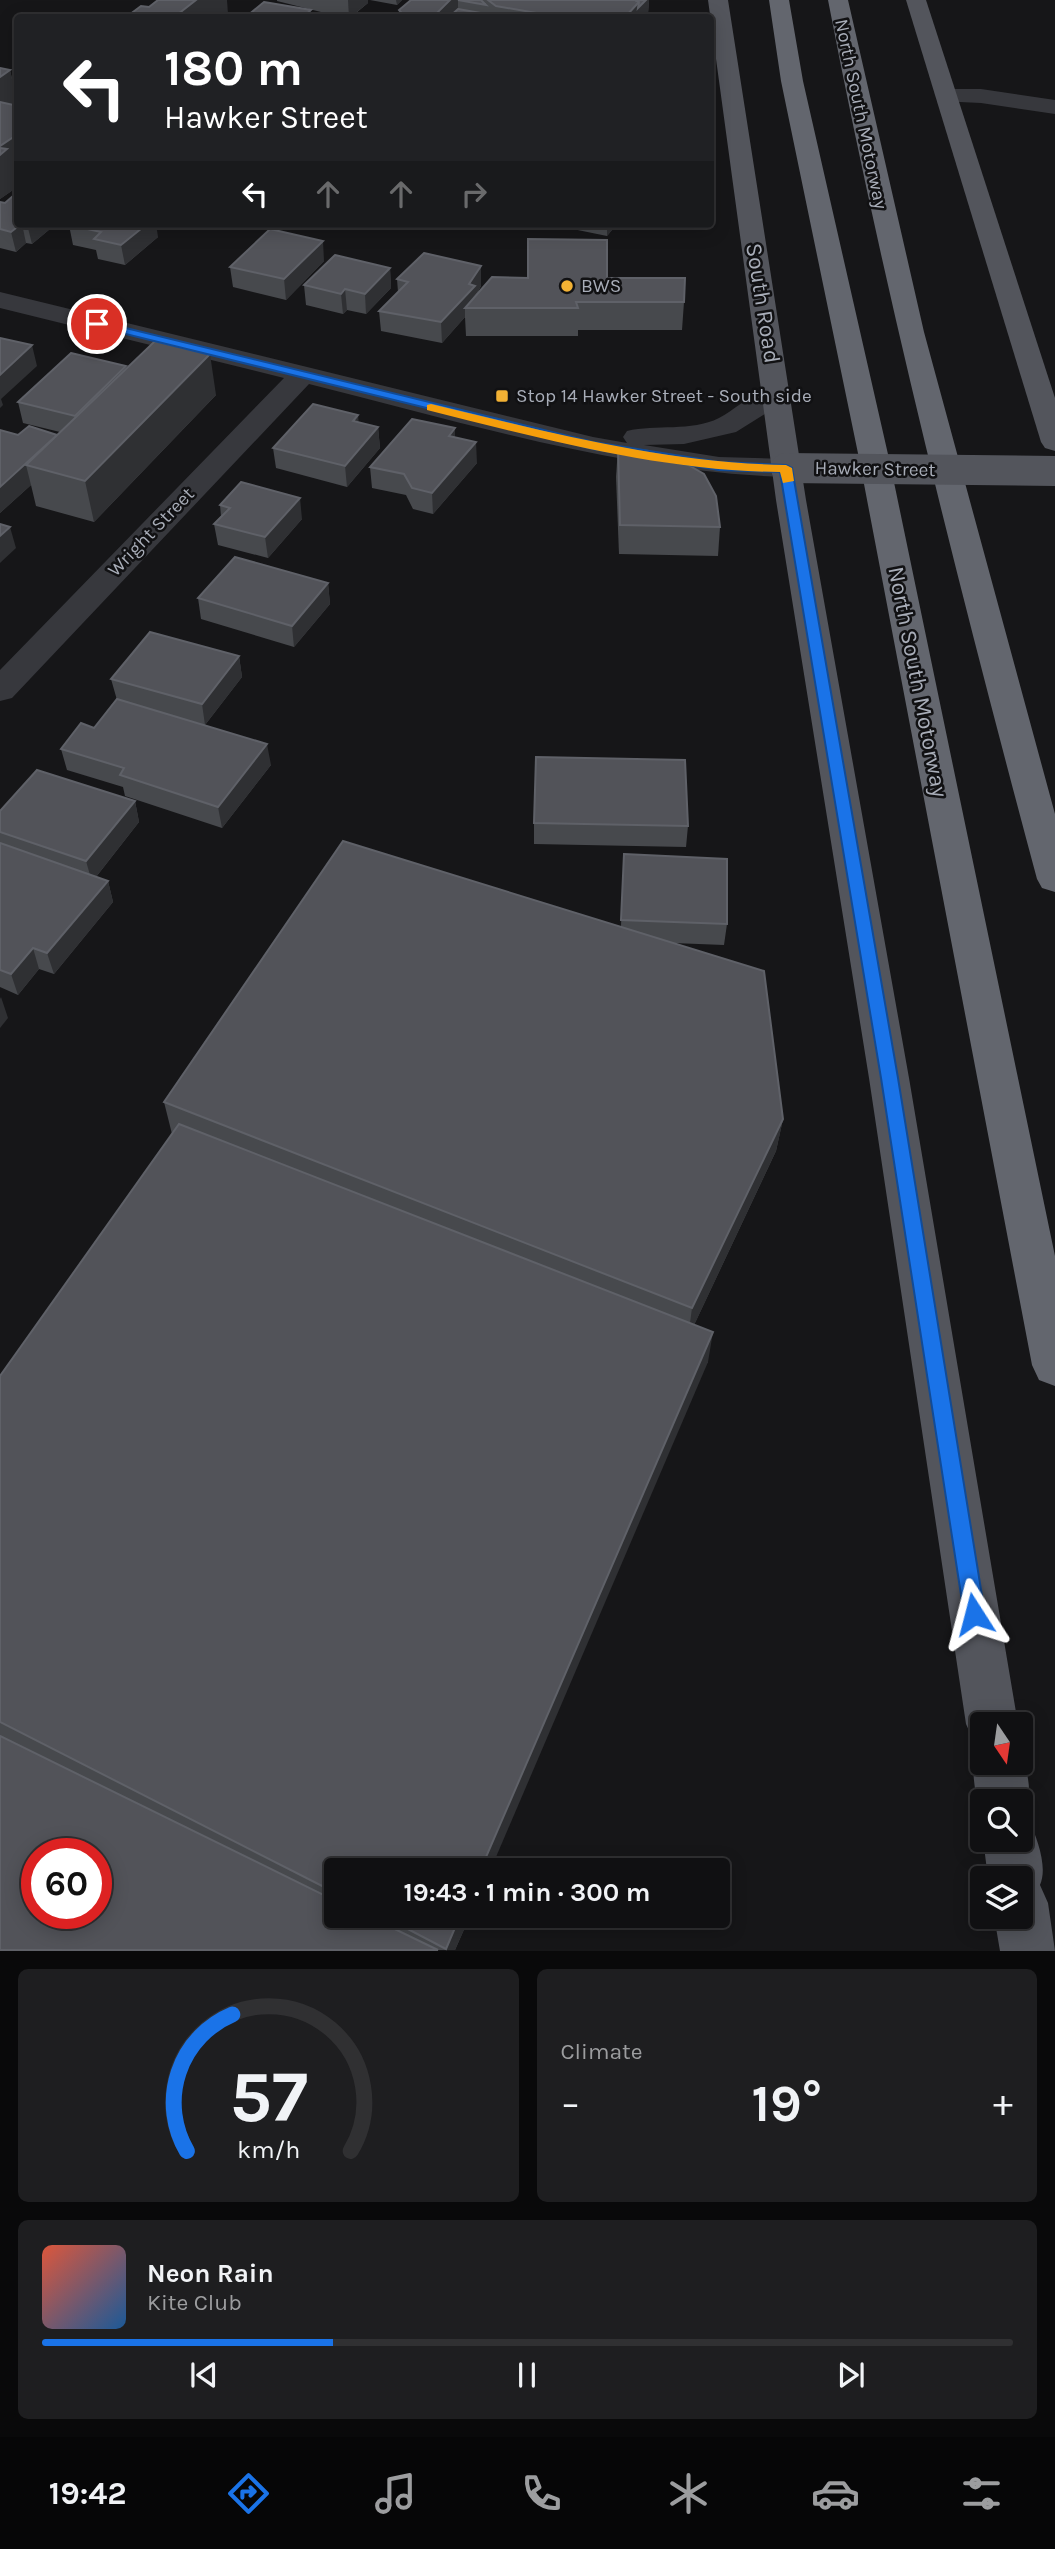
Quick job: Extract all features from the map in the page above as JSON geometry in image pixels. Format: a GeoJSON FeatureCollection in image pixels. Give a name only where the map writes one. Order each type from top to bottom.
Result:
{"type":"FeatureCollection","features":[{"type":"Feature","properties":{"kind":"highway","name":"North South Motorway"},"geometry":{"type":"LineString","coordinates":[[779,0],[792,81],[877,476],[1055,1365]]}},
{"type":"Feature","properties":{"kind":"highway","name":"North South Motorway"},"geometry":{"type":"LineString","coordinates":[[838,0],[883,222],[957,521],[1055,879]]}},
{"type":"Feature","properties":{"kind":"main road","name":"South Road"},"geometry":{"type":"LineString","coordinates":[[719,0],[786,468],[889,1078],[990,1712]]}},
{"type":"Feature","properties":{"kind":"main road"},"geometry":{"type":"LineString","coordinates":[[916,0],[1055,442]]}},
{"type":"Feature","properties":{"kind":"main road","name":"Hawker Street"},"geometry":{"type":"LineString","coordinates":[[786,468],[1055,471]]}},
{"type":"Feature","properties":{"kind":"main road"},"geometry":{"type":"LineString","coordinates":[[1024,1929],[1028,1951]]}},
{"type":"Feature","properties":{"kind":"street"},"geometry":{"type":"LineString","coordinates":[[947,96],[981,96],[1055,107]]}},
{"type":"Feature","properties":{"kind":"street","name":"Hawker Street"},"geometry":{"type":"LineString","coordinates":[[0,300],[593,446],[719,466],[786,468]]}},
{"type":"Feature","properties":{"kind":"street","name":"Wright Street"},"geometry":{"type":"LineString","coordinates":[[0,690],[302,375]]}},
{"type":"Feature","properties":{"kind":"street"},"geometry":{"type":"LineString","coordinates":[[593,446],[635,437],[684,435],[726,426],[777,394]]}},
{"type":"Feature","properties":{"kind":"building"},"geometry":{"type":"Polygon","coordinates":[[[158,0],[196,0],[178,14],[130,14],[141,6],[149,7],[158,0]]]}},
{"type":"Feature","properties":{"kind":"building"},"geometry":{"type":"Polygon","coordinates":[[[411,0],[450,0],[436,14],[402,14],[399,10],[411,0]]]}},
{"type":"Feature","properties":{"kind":"building"},"geometry":{"type":"Polygon","coordinates":[[[458,0],[481,0],[486,5],[458,0]]]}},
{"type":"Feature","properties":{"kind":"building"},"geometry":{"type":"Polygon","coordinates":[[[488,0],[639,2],[628,14],[542,14],[496,6],[488,0]]]}},
{"type":"Feature","properties":{"kind":"building"},"geometry":{"type":"Polygon","coordinates":[[[635,0],[646,0],[638,8],[639,2],[635,0]]]}},
{"type":"Feature","properties":{"kind":"building"},"geometry":{"type":"Polygon","coordinates":[[[264,2],[311,10],[306,14],[249,14],[264,2]]]}},
{"type":"Feature","properties":{"kind":"building"},"geometry":{"type":"Polygon","coordinates":[[[458,9],[486,14],[452,14],[458,9]]]}},
{"type":"Feature","properties":{"kind":"building"},"geometry":{"type":"Polygon","coordinates":[[[0,68],[10,70],[0,77],[0,68]]]}},
{"type":"Feature","properties":{"kind":"building"},"geometry":{"type":"Polygon","coordinates":[[[0,102],[14,105],[14,137],[0,146],[0,102]]]}},
{"type":"Feature","properties":{"kind":"building"},"geometry":{"type":"Polygon","coordinates":[[[14,195],[16,228],[11,232],[0,229],[0,202],[5,203],[14,195]]]}},
{"type":"Feature","properties":{"kind":"building"},"geometry":{"type":"Polygon","coordinates":[[[83,228],[142,228],[121,245],[94,239],[101,232],[83,228]]]}},
{"type":"Feature","properties":{"kind":"building"},"geometry":{"type":"Polygon","coordinates":[[[270,229],[323,241],[284,279],[230,267],[270,229]]]}},
{"type":"Feature","properties":{"kind":"building"},"geometry":{"type":"Polygon","coordinates":[[[528,239],[607,240],[607,278],[685,278],[684,302],[576,302],[578,308],[465,308],[492,277],[528,278],[528,239]]]}},
{"type":"Feature","properties":{"kind":"building"},"geometry":{"type":"Polygon","coordinates":[[[424,253],[481,266],[469,284],[475,286],[441,322],[379,311],[408,282],[397,279],[424,253]]]}},
{"type":"Feature","properties":{"kind":"building"},"geometry":{"type":"Polygon","coordinates":[[[335,255],[390,268],[365,294],[345,289],[341,294],[304,285],[335,255]]]}},
{"type":"Feature","properties":{"kind":"building"},"geometry":{"type":"Polygon","coordinates":[[[0,338],[32,345],[0,375],[0,338]]]}},
{"type":"Feature","properties":{"kind":"building"},"geometry":{"type":"Polygon","coordinates":[[[155,341],[210,354],[85,481],[26,465],[155,341]]]}},
{"type":"Feature","properties":{"kind":"building"},"geometry":{"type":"Polygon","coordinates":[[[71,353],[126,366],[75,416],[18,402],[71,353]]]}},
{"type":"Feature","properties":{"kind":"building"},"geometry":{"type":"Polygon","coordinates":[[[313,404],[358,415],[353,421],[378,427],[345,466],[273,448],[313,404]]]}},
{"type":"Feature","properties":{"kind":"building"},"geometry":{"type":"Polygon","coordinates":[[[412,419],[455,428],[449,436],[476,442],[432,493],[412,488],[404,474],[370,467],[412,419]]]}},
{"type":"Feature","properties":{"kind":"building"},"geometry":{"type":"Polygon","coordinates":[[[29,426],[57,435],[0,487],[0,430],[18,435],[29,426]]]}},
{"type":"Feature","properties":{"kind":"building"},"geometry":{"type":"Polygon","coordinates":[[[618,448],[648,451],[681,461],[704,474],[716,496],[720,527],[620,525],[618,448]]]}},
{"type":"Feature","properties":{"kind":"building"},"geometry":{"type":"Polygon","coordinates":[[[241,482],[300,498],[265,537],[214,524],[230,508],[220,505],[241,482]]]}},
{"type":"Feature","properties":{"kind":"building"},"geometry":{"type":"Polygon","coordinates":[[[0,524],[10,527],[0,536],[0,524]]]}},
{"type":"Feature","properties":{"kind":"building"},"geometry":{"type":"Polygon","coordinates":[[[235,557],[328,583],[292,626],[198,598],[235,557]]]}},
{"type":"Feature","properties":{"kind":"building"},"geometry":{"type":"Polygon","coordinates":[[[150,632],[239,656],[202,704],[111,679],[150,632]]]}},
{"type":"Feature","properties":{"kind":"building"},"geometry":{"type":"Polygon","coordinates":[[[117,699],[267,744],[218,807],[120,775],[124,768],[61,749],[81,723],[94,728],[117,699]]]}},
{"type":"Feature","properties":{"kind":"building"},"geometry":{"type":"Polygon","coordinates":[[[536,757],[685,760],[688,826],[534,823],[536,757]]]}},
{"type":"Feature","properties":{"kind":"building"},"geometry":{"type":"Polygon","coordinates":[[[37,770],[135,801],[86,861],[0,832],[0,811],[37,770]]]}},
{"type":"Feature","properties":{"kind":"building"},"geometry":{"type":"Polygon","coordinates":[[[343,841],[764,971],[783,1119],[692,1308],[164,1102],[343,841]]]}},
{"type":"Feature","properties":{"kind":"building"},"geometry":{"type":"Polygon","coordinates":[[[0,843],[108,881],[47,953],[33,948],[11,974],[0,970],[0,843]]]}},
{"type":"Feature","properties":{"kind":"building"},"geometry":{"type":"Polygon","coordinates":[[[624,854],[727,859],[727,924],[621,920],[624,854]]]}},
{"type":"Feature","properties":{"kind":"building"},"geometry":{"type":"Polygon","coordinates":[[[179,1124],[713,1332],[486,1858],[324,1858],[324,1887],[0,1722],[0,1376],[179,1124]]]}},
{"type":"Feature","properties":{"kind":"building"},"geometry":{"type":"Polygon","coordinates":[[[0,1736],[324,1895],[324,1928],[393,1928],[438,1950],[0,1950],[0,1736]]]}},
{"type":"Feature","properties":{"kind":"building"},"geometry":{"type":"Polygon","coordinates":[[[406,1928],[455,1928],[446,1949],[406,1928]]]}},
{"type":"Feature","properties":{"kind":"slow traffic"},"geometry":{"type":"LineString","coordinates":[[431,408],[593,446],[675,460],[737,468],[786,468],[788,481]]}},
{"type":"Feature","properties":{"kind":"place","name":"BWS"},"geometry":{"type":"Point","coordinates":[567,286]}},
{"type":"Feature","properties":{"kind":"place","name":"Stop 14 Hawker Street - South side"},"geometry":{"type":"Point","coordinates":[502,396]}},
{"type":"Feature","properties":{"kind":"route"},"geometry":{"type":"LineString","coordinates":[[97,324],[593,446],[719,466],[786,468],[889,1078],[974,1614]]}}]}
